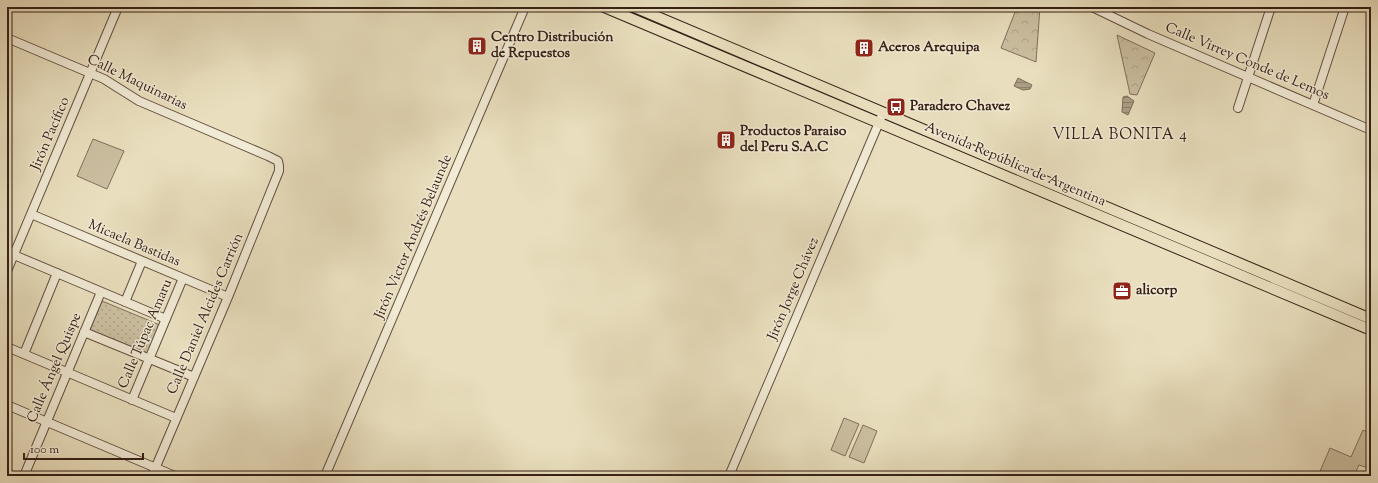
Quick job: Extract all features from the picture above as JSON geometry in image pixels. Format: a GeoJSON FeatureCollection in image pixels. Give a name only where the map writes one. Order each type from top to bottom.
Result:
{"type":"FeatureCollection","features":[{"type":"Feature","properties":{"kind":"main road","name":"Avenida República de Argentina"},"geometry":{"type":"LineString","coordinates":[[604,7],[879,123],[1301,295],[1371,319]]}},
{"type":"Feature","properties":{"kind":"main road","name":"Avenida República de Argentina"},"geometry":{"type":"LineString","coordinates":[[634,7],[883,113],[1301,295],[1371,330]]}},
{"type":"Feature","properties":{"kind":"main road"},"geometry":{"type":"LineString","coordinates":[[702,49],[707,38]]}},
{"type":"Feature","properties":{"kind":"street","name":"Jirón Pacífico"},"geometry":{"type":"LineString","coordinates":[[7,271],[118,7]]}},
{"type":"Feature","properties":{"kind":"street","name":"Jirón Victor Andrés Belaunde"},"geometry":{"type":"LineString","coordinates":[[325,476],[525,7]]}},
{"type":"Feature","properties":{"kind":"street","name":"Calle Virrey Conde de Lemos"},"geometry":{"type":"LineString","coordinates":[[1092,7],[1148,34],[1371,130]]}},
{"type":"Feature","properties":{"kind":"street"},"geometry":{"type":"LineString","coordinates":[[1238,108],[1271,7]]}},
{"type":"Feature","properties":{"kind":"street"},"geometry":{"type":"LineString","coordinates":[[1313,105],[1345,7]]}},
{"type":"Feature","properties":{"kind":"street","name":"Calle Maquinarias"},"geometry":{"type":"LineString","coordinates":[[7,38],[90,73],[116,86],[139,101],[278,161]]}},
{"type":"Feature","properties":{"kind":"street","name":"Jirón Jorge Chávez"},"geometry":{"type":"LineString","coordinates":[[728,476],[883,113]]}},
{"type":"Feature","properties":{"kind":"street","name":"Calle Daniel Alcides Carrión"},"geometry":{"type":"LineString","coordinates":[[152,476],[228,297],[279,171],[278,161]]}},
{"type":"Feature","properties":{"kind":"street","name":"Micaela Bastidas"},"geometry":{"type":"LineString","coordinates":[[31,214],[228,297]]}},
{"type":"Feature","properties":{"kind":"street"},"geometry":{"type":"LineString","coordinates":[[14,255],[166,319]]}},
{"type":"Feature","properties":{"kind":"street"},"geometry":{"type":"LineString","coordinates":[[125,302],[142,261]]}},
{"type":"Feature","properties":{"kind":"street"},"geometry":{"type":"LineString","coordinates":[[24,354],[58,274]]}},
{"type":"Feature","properties":{"kind":"street","name":"Calle Túpac Amaru"},"geometry":{"type":"LineString","coordinates":[[132,400],[183,278]]}},
{"type":"Feature","properties":{"kind":"street","name":"Calle Ángel Quispe"},"geometry":{"type":"LineString","coordinates":[[24,476],[101,292]]}},
{"type":"Feature","properties":{"kind":"street"},"geometry":{"type":"LineString","coordinates":[[84,332],[194,378]]}},
{"type":"Feature","properties":{"kind":"street"},"geometry":{"type":"LineString","coordinates":[[7,347],[176,418]]}},
{"type":"Feature","properties":{"kind":"street"},"geometry":{"type":"LineString","coordinates":[[7,406],[175,476]]}},
{"type":"Feature","properties":{"kind":"green space"},"geometry":{"type":"Polygon","coordinates":[[[1017,7],[1040,7],[1036,62],[1001,48],[1017,7]]]}},
{"type":"Feature","properties":{"kind":"green space"},"geometry":{"type":"Polygon","coordinates":[[[1117,35],[1155,53],[1137,95],[1130,94],[1117,35]]]}},
{"type":"Feature","properties":{"kind":"green space"},"geometry":{"type":"Polygon","coordinates":[[[93,139],[124,151],[107,189],[77,176],[93,139]]]}},
{"type":"Feature","properties":{"kind":"green space"},"geometry":{"type":"Polygon","coordinates":[[[102,301],[160,325],[149,354],[90,330],[102,301]]]}},
{"type":"Feature","properties":{"kind":"green space"},"geometry":{"type":"Polygon","coordinates":[[[844,418],[859,424],[845,456],[831,450],[844,418]]]}},
{"type":"Feature","properties":{"kind":"green space"},"geometry":{"type":"Polygon","coordinates":[[[863,425],[877,431],[864,463],[849,457],[863,425]]]}},
{"type":"Feature","properties":{"kind":"green space"},"geometry":{"type":"Polygon","coordinates":[[[1363,430],[1371,434],[1371,469],[1359,465],[1354,476],[1334,476],[1328,473],[1326,476],[1318,476],[1330,448],[1351,457],[1363,430]]]}},
{"type":"Feature","properties":{"kind":"shaded area"},"geometry":{"type":"Polygon","coordinates":[[[1018,78],[1032,85],[1030,89],[1023,90],[1014,86],[1018,78]]]}},
{"type":"Feature","properties":{"kind":"shaded area"},"geometry":{"type":"Polygon","coordinates":[[[1127,96],[1134,101],[1128,115],[1122,112],[1123,97],[1127,96]]]}},
{"type":"Feature","properties":{"kind":"place","name":"Centro Distribución de Repuestos"},"geometry":{"type":"Point","coordinates":[477,46]}},
{"type":"Feature","properties":{"kind":"place","name":"Aceros Arequipa"},"geometry":{"type":"Point","coordinates":[864,48]}},
{"type":"Feature","properties":{"kind":"place","name":"Paradero Chavez"},"geometry":{"type":"Point","coordinates":[896,107]}},
{"type":"Feature","properties":{"kind":"place","name":"Productos Paraiso del Peru S.A.C"},"geometry":{"type":"Point","coordinates":[726,140]}},
{"type":"Feature","properties":{"kind":"place","name":"alicorp"},"geometry":{"type":"Point","coordinates":[1122,291]}},
{"type":"Feature","properties":{"kind":"district","name":"VILLA BONITA 4"},"geometry":{"type":"Point","coordinates":[1120,135]}}]}
